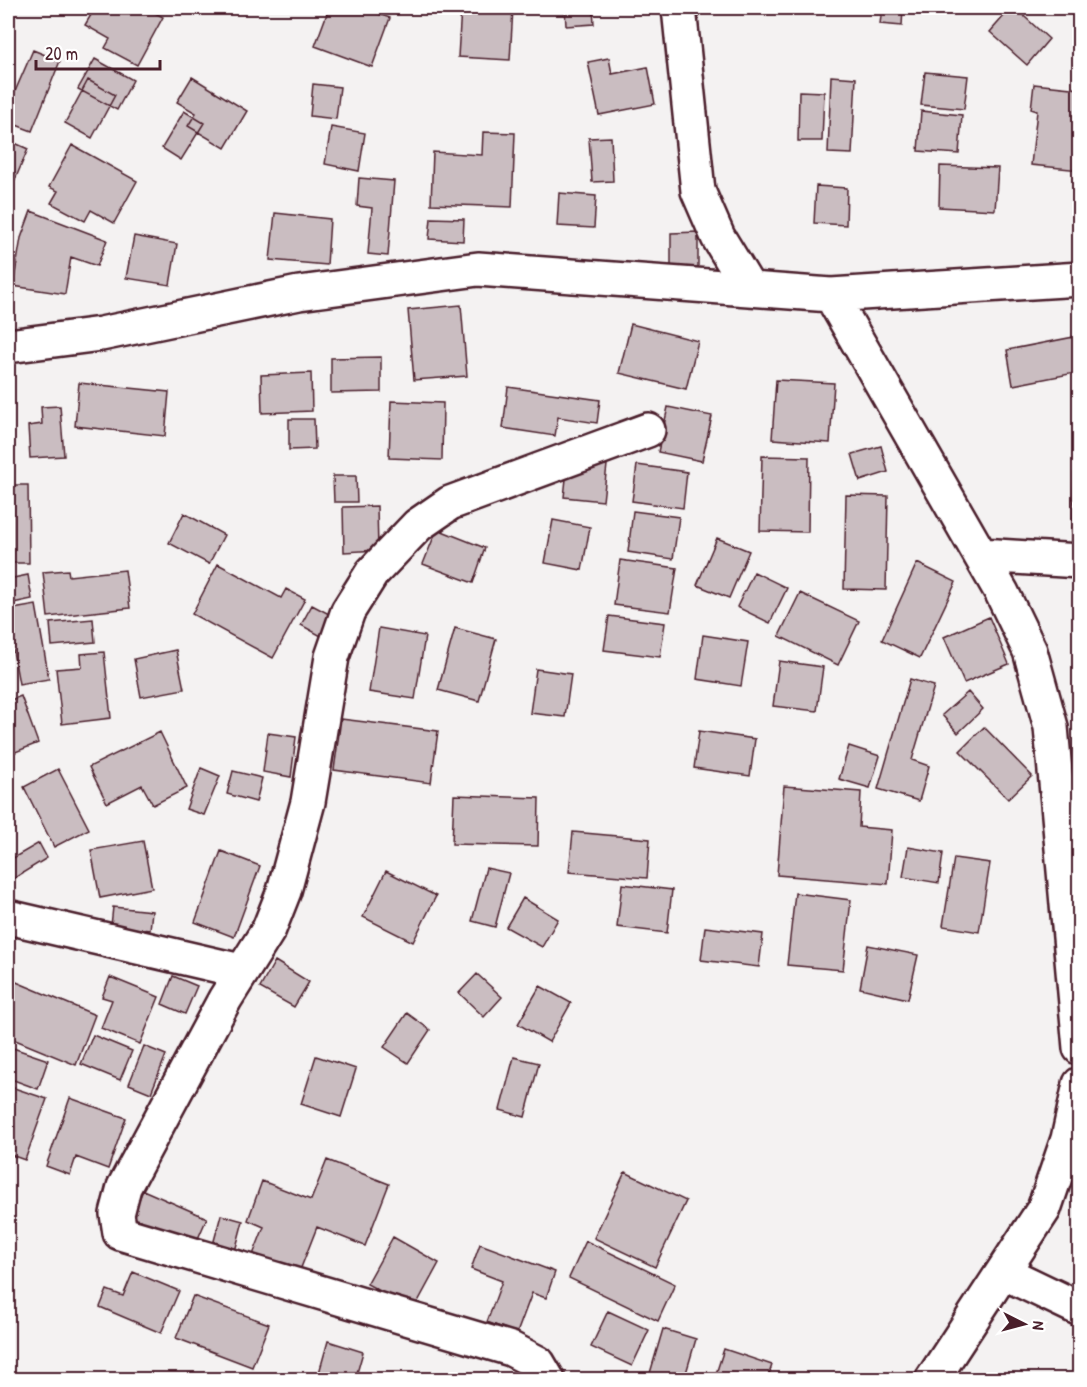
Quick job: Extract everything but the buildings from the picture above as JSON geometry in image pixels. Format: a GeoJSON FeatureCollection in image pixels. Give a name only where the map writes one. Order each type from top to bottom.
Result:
{"type":"FeatureCollection","features":[{"type":"Feature","properties":{"kind":"street"},"geometry":{"type":"LineString","coordinates":[[679,8],[698,191],[718,237],[749,288]]}},
{"type":"Feature","properties":{"kind":"street"},"geometry":{"type":"LineString","coordinates":[[8,346],[101,334],[299,293],[478,269],[831,296],[1080,279]]}},
{"type":"Feature","properties":{"kind":"street"},"geometry":{"type":"LineString","coordinates":[[831,296],[981,555],[1030,651],[1051,727],[1080,1048]]}},
{"type":"Feature","properties":{"kind":"street"},"geometry":{"type":"LineString","coordinates":[[548,1380],[538,1363],[511,1349],[120,1233],[117,1214],[124,1187],[241,971],[269,929],[284,891],[308,802],[332,657],[348,610],[372,573],[418,525],[450,503],[648,430]]}},
{"type":"Feature","properties":{"kind":"street"},"geometry":{"type":"LineString","coordinates":[[981,555],[1080,561]]}},
{"type":"Feature","properties":{"kind":"street"},"geometry":{"type":"LineString","coordinates":[[8,917],[241,971]]}},
{"type":"Feature","properties":{"kind":"street"},"geometry":{"type":"LineString","coordinates":[[932,1380],[1044,1209],[1068,1139],[1080,1084]]}},
{"type":"Feature","properties":{"kind":"street"},"geometry":{"type":"LineString","coordinates":[[1003,1272],[1080,1309]]}}]}
